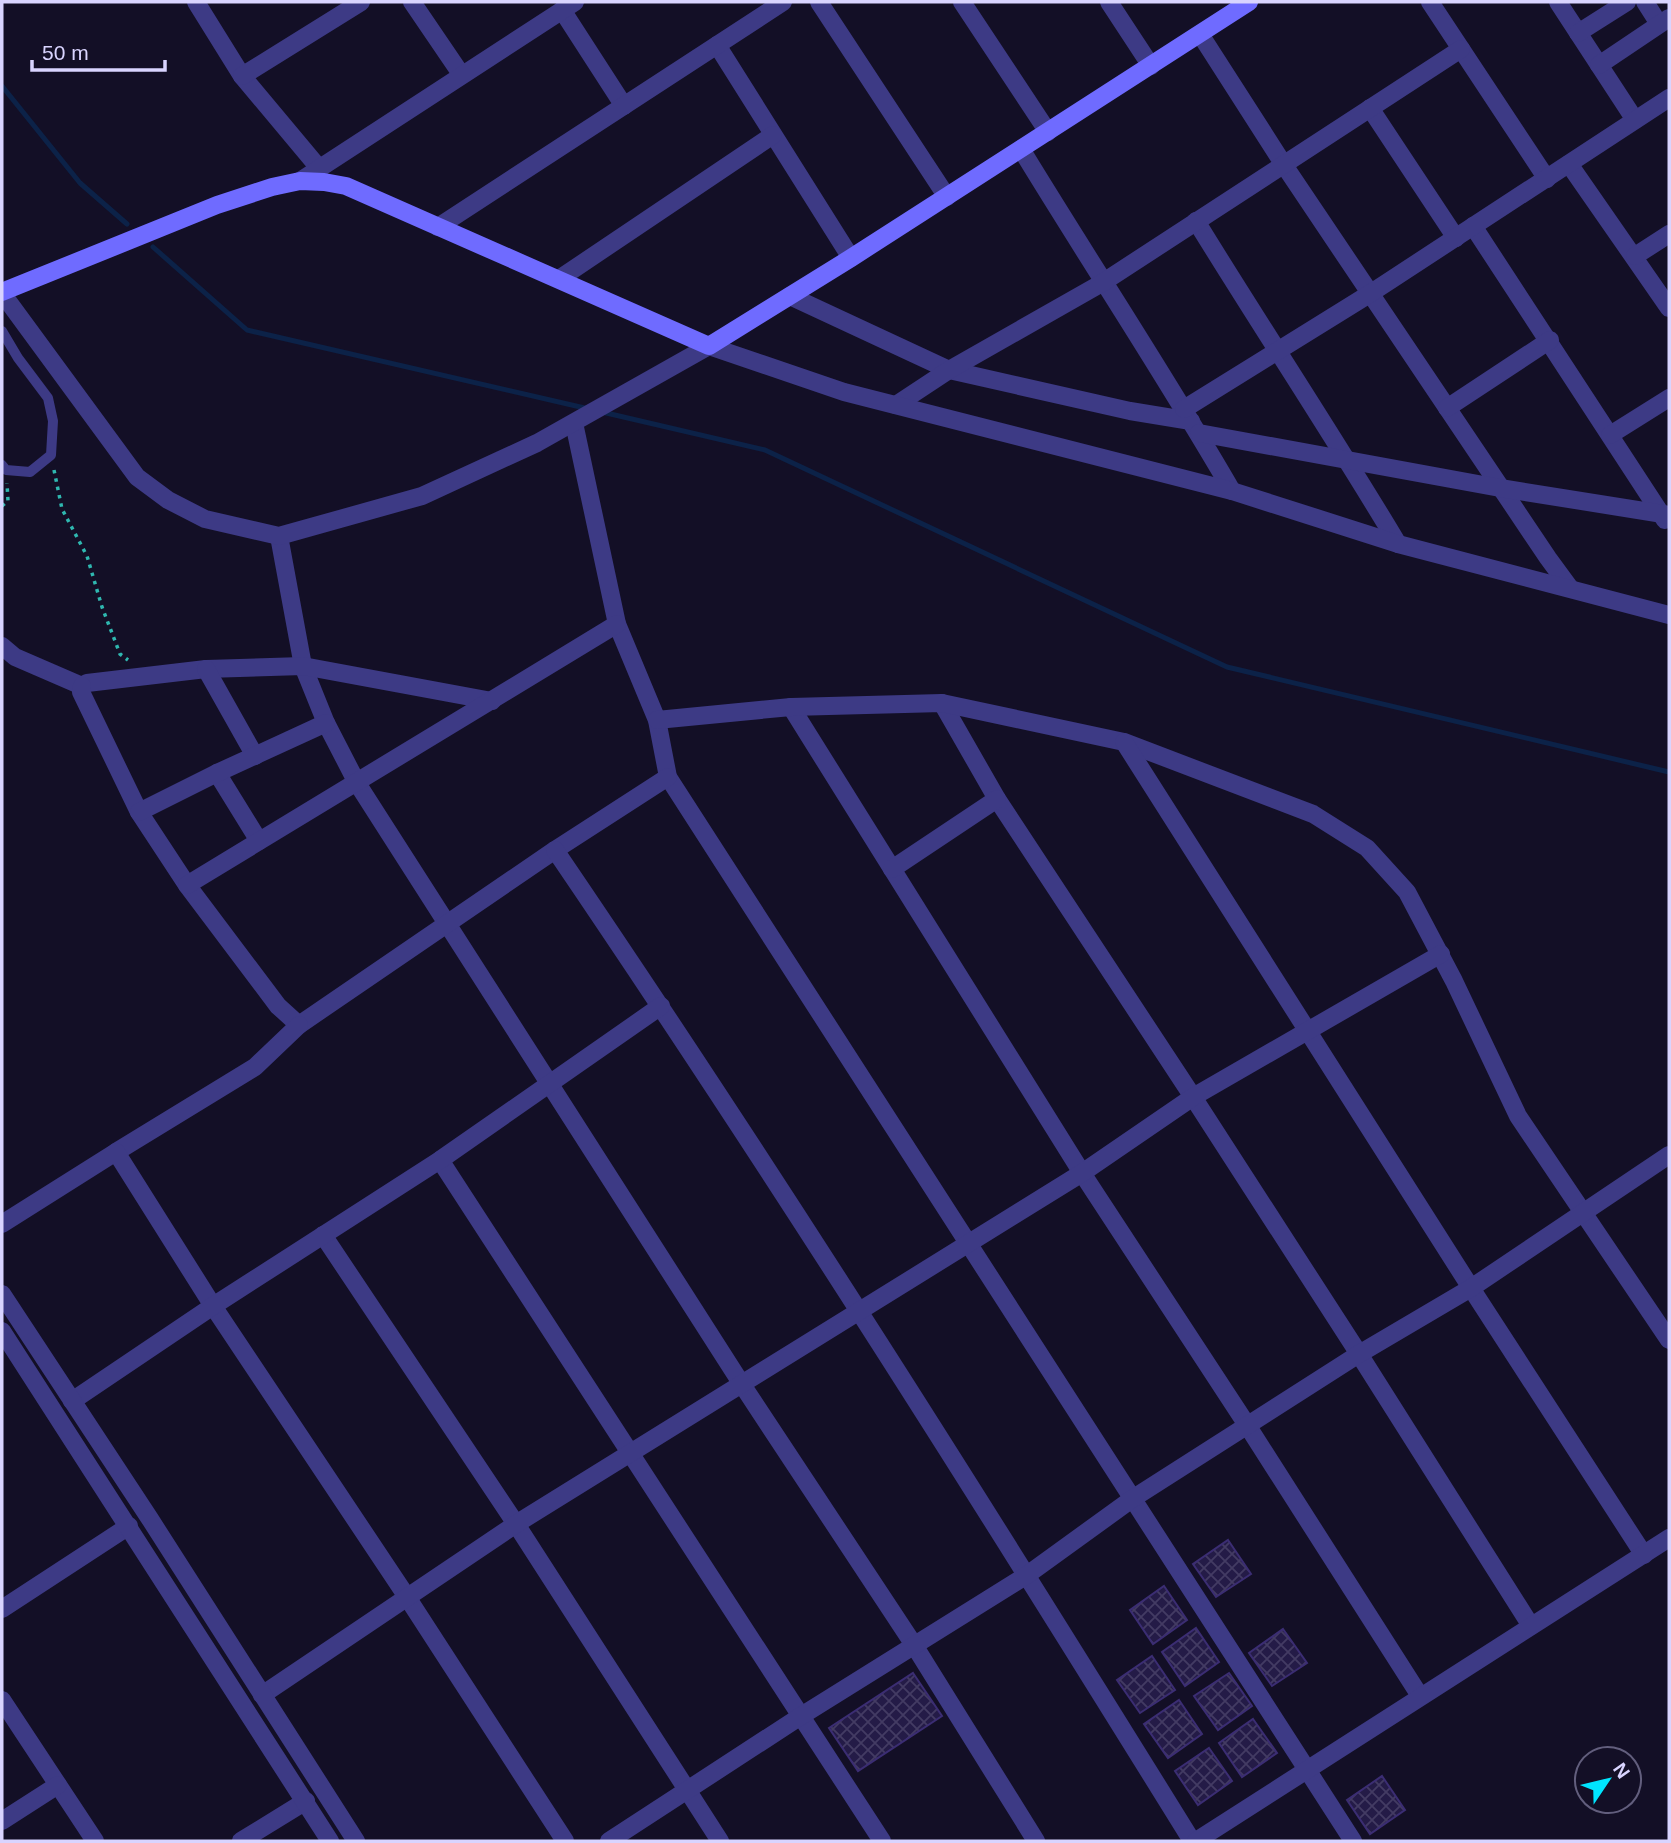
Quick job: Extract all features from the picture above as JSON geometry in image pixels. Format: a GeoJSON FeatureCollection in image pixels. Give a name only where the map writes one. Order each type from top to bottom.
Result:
{"type":"FeatureCollection","features":[{"type":"Feature","properties":{"kind":"main road"},"geometry":{"type":"LineString","coordinates":[[2,292],[217,205],[272,187],[300,181],[324,181],[346,186],[709,346],[947,197],[1249,2]]}},
{"type":"Feature","properties":{"kind":"street"},"geometry":{"type":"LineString","coordinates":[[196,2],[242,76],[319,168]]}},
{"type":"Feature","properties":{"kind":"street"},"geometry":{"type":"LineString","coordinates":[[242,76],[361,2]]}},
{"type":"Feature","properties":{"kind":"street"},"geometry":{"type":"LineString","coordinates":[[412,2],[461,74]]}},
{"type":"Feature","properties":{"kind":"street"},"geometry":{"type":"LineString","coordinates":[[438,227],[783,2]]}},
{"type":"Feature","properties":{"kind":"street"},"geometry":{"type":"LineString","coordinates":[[819,2],[947,197]]}},
{"type":"Feature","properties":{"kind":"street"},"geometry":{"type":"LineString","coordinates":[[962,2],[1048,132]]}},
{"type":"Feature","properties":{"kind":"street"},"geometry":{"type":"LineString","coordinates":[[1109,2],[1151,66]]}},
{"type":"Feature","properties":{"kind":"street"},"geometry":{"type":"LineString","coordinates":[[1430,2],[1547,179]]}},
{"type":"Feature","properties":{"kind":"street"},"geometry":{"type":"LineString","coordinates":[[1558,2],[1635,120]]}},
{"type":"Feature","properties":{"kind":"street"},"geometry":{"type":"LineString","coordinates":[[1578,33],[1627,2]]}},
{"type":"Feature","properties":{"kind":"street"},"geometry":{"type":"LineString","coordinates":[[1599,65],[1664,21],[1644,2]]}},
{"type":"Feature","properties":{"kind":"street"},"geometry":{"type":"LineString","coordinates":[[300,181],[568,6],[624,106]]}},
{"type":"Feature","properties":{"kind":"street"},"geometry":{"type":"LineString","coordinates":[[1200,34],[1500,488],[1570,588]]}},
{"type":"Feature","properties":{"kind":"street"},"geometry":{"type":"LineString","coordinates":[[717,45],[851,258]]}},
{"type":"Feature","properties":{"kind":"street"},"geometry":{"type":"LineString","coordinates":[[896,405],[949,370],[1102,283],[1461,49]]}},
{"type":"Feature","properties":{"kind":"street"},"geometry":{"type":"LineString","coordinates":[[1191,421],[1276,352],[1669,98]]}},
{"type":"Feature","properties":{"kind":"street"},"geometry":{"type":"LineString","coordinates":[[1370,108],[1456,238]]}},
{"type":"Feature","properties":{"kind":"street"},"geometry":{"type":"LineString","coordinates":[[559,279],[773,135]]}},
{"type":"Feature","properties":{"kind":"street"},"geometry":{"type":"LineString","coordinates":[[1021,149],[1232,491]]}},
{"type":"Feature","properties":{"kind":"street"},"geometry":{"type":"LineString","coordinates":[[1569,164],[1669,308]]}},
{"type":"Feature","properties":{"kind":"street"},"geometry":{"type":"LineString","coordinates":[[1196,222],[1276,352],[1349,461],[1398,544]]}},
{"type":"Feature","properties":{"kind":"street"},"geometry":{"type":"LineString","coordinates":[[1473,226],[1667,518]]}},
{"type":"Feature","properties":{"kind":"street"},"geometry":{"type":"LineString","coordinates":[[1635,256],[1669,234]]}},
{"type":"Feature","properties":{"kind":"street"},"geometry":{"type":"LineString","coordinates":[[2,292],[137,477],[168,500],[205,519],[279,536],[422,496],[537,443],[709,346],[844,392],[1232,491],[1398,544],[1669,615]]}},
{"type":"Feature","properties":{"kind":"street"},"geometry":{"type":"LineString","coordinates":[[790,296],[949,370],[1130,411],[1191,421],[1349,461],[1667,518]]}},
{"type":"Feature","properties":{"kind":"street"},"geometry":{"type":"LineString","coordinates":[[1447,408],[1550,340]]}},
{"type":"Feature","properties":{"kind":"street"},"geometry":{"type":"LineString","coordinates":[[1610,435],[1669,398]]}},
{"type":"Feature","properties":{"kind":"street"},"geometry":{"type":"LineString","coordinates":[[574,423],[617,624],[657,720],[668,777],[1353,1841]]}},
{"type":"Feature","properties":{"kind":"street"},"geometry":{"type":"LineString","coordinates":[[279,536],[303,667],[326,723],[357,783],[548,1085],[914,1645],[1036,1841]]}},
{"type":"Feature","properties":{"kind":"street"},"geometry":{"type":"LineString","coordinates":[[187,885],[617,624]]}},
{"type":"Feature","properties":{"kind":"street"},"geometry":{"type":"LineString","coordinates":[[2,646],[15,657],[82,686]]}},
{"type":"Feature","properties":{"kind":"street"},"geometry":{"type":"LineString","coordinates":[[82,686],[87,683],[206,669],[303,667],[492,701]]}},
{"type":"Feature","properties":{"kind":"street"},"geometry":{"type":"LineString","coordinates":[[206,669],[255,756]]}},
{"type":"Feature","properties":{"kind":"street"},"geometry":{"type":"LineString","coordinates":[[82,686],[81,692],[139,812],[187,885],[278,1006],[299,1025]]}},
{"type":"Feature","properties":{"kind":"street"},"geometry":{"type":"LineString","coordinates":[[657,720],[790,707],[942,703],[1124,742],[1313,814],[1367,848],[1408,892],[1441,954],[1518,1116],[1669,1340]]}},
{"type":"Feature","properties":{"kind":"street"},"geometry":{"type":"LineString","coordinates":[[942,703],[997,799],[1359,1354],[1531,1626]]}},
{"type":"Feature","properties":{"kind":"street"},"geometry":{"type":"LineString","coordinates":[[790,707],[1082,1173],[1420,1696]]}},
{"type":"Feature","properties":{"kind":"street"},"geometry":{"type":"LineString","coordinates":[[139,812],[326,723]]}},
{"type":"Feature","properties":{"kind":"street"},"geometry":{"type":"LineString","coordinates":[[1124,742],[1644,1555]]}},
{"type":"Feature","properties":{"kind":"street"},"geometry":{"type":"LineString","coordinates":[[217,773],[259,841]]}},
{"type":"Feature","properties":{"kind":"street"},"geometry":{"type":"LineString","coordinates":[[2,1224],[256,1067],[299,1025],[555,849],[668,777]]}},
{"type":"Feature","properties":{"kind":"street"},"geometry":{"type":"LineString","coordinates":[[891,869],[997,799]]}},
{"type":"Feature","properties":{"kind":"street"},"geometry":{"type":"LineString","coordinates":[[555,849],[860,1311],[1194,1841],[1669,1538]]}},
{"type":"Feature","properties":{"kind":"street"},"geometry":{"type":"LineString","coordinates":[[262,1695],[516,1524],[1082,1173],[1193,1097],[1441,954]]}},
{"type":"Feature","properties":{"kind":"street"},"geometry":{"type":"LineString","coordinates":[[72,1401],[440,1160],[661,1006]]}},
{"type":"Feature","properties":{"kind":"street"},"geometry":{"type":"LineString","coordinates":[[116,1152],[565,1841]]}},
{"type":"Feature","properties":{"kind":"street"},"geometry":{"type":"LineString","coordinates":[[609,1841],[1027,1575],[1132,1499],[1247,1425],[1359,1354],[1471,1288],[1669,1155]]}},
{"type":"Feature","properties":{"kind":"street"},"geometry":{"type":"LineString","coordinates":[[440,1160],[882,1841]]}},
{"type":"Feature","properties":{"kind":"street"},"geometry":{"type":"LineString","coordinates":[[323,1235],[516,1524],[720,1841]]}},
{"type":"Feature","properties":{"kind":"street"},"geometry":{"type":"LineString","coordinates":[[2,1294],[356,1841]]}},
{"type":"Feature","properties":{"kind":"street"},"geometry":{"type":"LineString","coordinates":[[2,1331],[330,1841]]}},
{"type":"Feature","properties":{"kind":"street"},"geometry":{"type":"LineString","coordinates":[[2,1609],[129,1526]]}},
{"type":"Feature","properties":{"kind":"street"},"geometry":{"type":"LineString","coordinates":[[2,1700],[94,1841]]}},
{"type":"Feature","properties":{"kind":"street"},"geometry":{"type":"LineString","coordinates":[[2,1821],[58,1784]]}},
{"type":"Feature","properties":{"kind":"street"},"geometry":{"type":"LineString","coordinates":[[241,1841],[306,1801]]}},
{"type":"Feature","properties":{"kind":"lane"},"geometry":{"type":"LineString","coordinates":[[2,331],[48,398],[53,421],[51,454],[30,472],[4,468]]}},
{"type":"Feature","properties":{"kind":"path"},"geometry":{"type":"LineString","coordinates":[[51,454],[62,509],[87,556],[120,654],[148,676]]}},
{"type":"Feature","properties":{"kind":"path"},"geometry":{"type":"LineString","coordinates":[[2,506],[8,501],[4,468]]}},
{"type":"Feature","properties":{"kind":"building"},"geometry":{"type":"Polygon","coordinates":[[[1228,1540],[1251,1574],[1216,1597],[1193,1564],[1228,1540]]]}},
{"type":"Feature","properties":{"kind":"building"},"geometry":{"type":"Polygon","coordinates":[[[1164,1586],[1187,1620],[1153,1644],[1130,1610],[1164,1586]]]}},
{"type":"Feature","properties":{"kind":"building"},"geometry":{"type":"Polygon","coordinates":[[[1196,1628],[1219,1662],[1185,1686],[1162,1652],[1196,1628]]]}},
{"type":"Feature","properties":{"kind":"building"},"geometry":{"type":"Polygon","coordinates":[[[1283,1629],[1307,1663],[1272,1686],[1249,1653],[1283,1629]]]}},
{"type":"Feature","properties":{"kind":"building"},"geometry":{"type":"Polygon","coordinates":[[[1152,1656],[1175,1690],[1140,1713],[1117,1680],[1152,1656]]]}},
{"type":"Feature","properties":{"kind":"building"},"geometry":{"type":"Polygon","coordinates":[[[913,1673],[942,1716],[858,1771],[829,1728],[913,1673]]]}},
{"type":"Feature","properties":{"kind":"building"},"geometry":{"type":"Polygon","coordinates":[[[1229,1673],[1252,1706],[1218,1730],[1194,1696],[1229,1673]]]}},
{"type":"Feature","properties":{"kind":"building"},"geometry":{"type":"Polygon","coordinates":[[[1179,1700],[1202,1734],[1168,1758],[1144,1724],[1179,1700]]]}},
{"type":"Feature","properties":{"kind":"building"},"geometry":{"type":"Polygon","coordinates":[[[1253,1719],[1277,1753],[1242,1777],[1219,1743],[1253,1719]]]}},
{"type":"Feature","properties":{"kind":"building"},"geometry":{"type":"Polygon","coordinates":[[[1209,1748],[1232,1781],[1198,1805],[1175,1771],[1209,1748]]]}},
{"type":"Feature","properties":{"kind":"building"},"geometry":{"type":"Polygon","coordinates":[[[1382,1776],[1405,1810],[1370,1834],[1347,1800],[1382,1776]]]}},
{"type":"Feature","properties":{"kind":"waterway"},"geometry":{"type":"LineString","coordinates":[[2,86],[80,183],[127,224]]}},
{"type":"Feature","properties":{"kind":"waterway"},"geometry":{"type":"LineString","coordinates":[[153,247],[247,330],[589,409]]}},
{"type":"Feature","properties":{"kind":"waterway"},"geometry":{"type":"LineString","coordinates":[[602,412],[765,450],[1227,667],[1669,772]]}}]}
